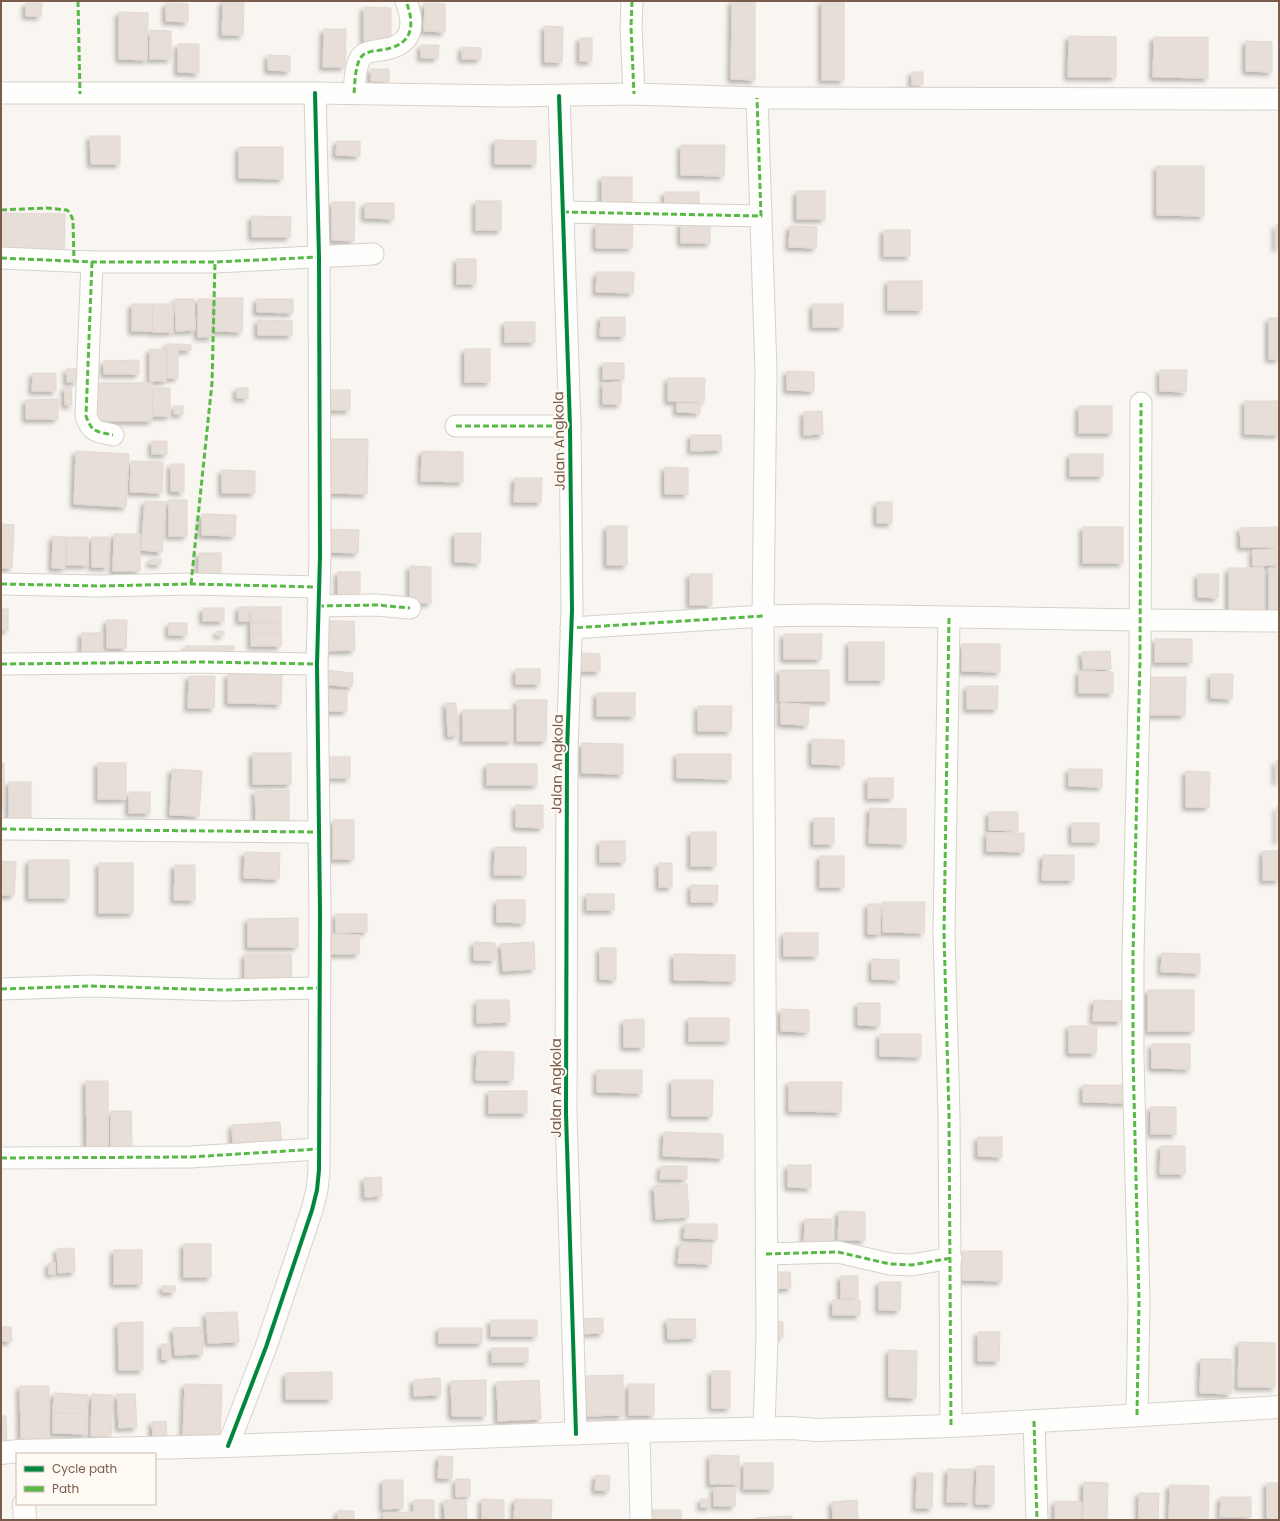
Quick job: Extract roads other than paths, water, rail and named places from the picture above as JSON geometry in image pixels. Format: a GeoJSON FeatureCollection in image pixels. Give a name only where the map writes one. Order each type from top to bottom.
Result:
{"type":"FeatureCollection","features":[{"type":"Feature","properties":{"kind":"street"},"geometry":{"type":"LineString","coordinates":[[354,93],[357,69],[362,55],[400,45],[408,37],[411,14],[406,1]]}},
{"type":"Feature","properties":{"kind":"street"},"geometry":{"type":"LineString","coordinates":[[632,1],[634,94]]}},
{"type":"Feature","properties":{"kind":"street"},"geometry":{"type":"LineString","coordinates":[[1,93],[354,93],[559,96],[634,94],[757,98],[1279,99]]}},
{"type":"Feature","properties":{"kind":"street"},"geometry":{"type":"LineString","coordinates":[[228,1446],[266,1347],[312,1210],[317,1190],[319,1170],[319,256],[315,93]]}},
{"type":"Feature","properties":{"kind":"street","name":"Jalan Angkola"},"geometry":{"type":"LineString","coordinates":[[559,96],[570,426],[571,628],[567,751],[566,1114],[576,1434]]}},
{"type":"Feature","properties":{"kind":"street"},"geometry":{"type":"LineString","coordinates":[[757,98],[766,371],[763,616],[767,1337],[764,1429]]}},
{"type":"Feature","properties":{"kind":"street"},"geometry":{"type":"LineString","coordinates":[[563,212],[761,216]]}},
{"type":"Feature","properties":{"kind":"street"},"geometry":{"type":"LineString","coordinates":[[1,258],[92,262],[214,262],[373,254]]}},
{"type":"Feature","properties":{"kind":"street"},"geometry":{"type":"LineString","coordinates":[[92,262],[86,416],[90,426],[96,431],[113,435]]}},
{"type":"Feature","properties":{"kind":"street"},"geometry":{"type":"LineString","coordinates":[[1137,1415],[1139,1300],[1133,1056],[1133,956],[1140,620],[1141,403]]}},
{"type":"Feature","properties":{"kind":"street"},"geometry":{"type":"LineString","coordinates":[[456,426],[570,426]]}},
{"type":"Feature","properties":{"kind":"street"},"geometry":{"type":"LineString","coordinates":[[1,584],[98,586],[191,584],[318,596],[377,605],[410,608]]}},
{"type":"Feature","properties":{"kind":"street"},"geometry":{"type":"LineString","coordinates":[[571,628],[763,616],[834,615],[949,618],[1279,621]]}},
{"type":"Feature","properties":{"kind":"street"},"geometry":{"type":"LineString","coordinates":[[949,618],[944,933],[949,1115],[951,1426]]}},
{"type":"Feature","properties":{"kind":"street"},"geometry":{"type":"LineString","coordinates":[[1,664],[203,662],[318,664]]}},
{"type":"Feature","properties":{"kind":"street"},"geometry":{"type":"LineString","coordinates":[[1,829],[319,832]]}},
{"type":"Feature","properties":{"kind":"street"},"geometry":{"type":"LineString","coordinates":[[1,988],[91,986],[222,990],[319,988]]}},
{"type":"Feature","properties":{"kind":"street"},"geometry":{"type":"LineString","coordinates":[[1,1158],[191,1157],[318,1149]]}},
{"type":"Feature","properties":{"kind":"street"},"geometry":{"type":"LineString","coordinates":[[766,1254],[838,1252],[890,1264],[912,1265],[951,1258]]}},
{"type":"Feature","properties":{"kind":"street"},"geometry":{"type":"LineString","coordinates":[[13,1453],[639,1431],[792,1428],[816,1430],[951,1426],[1279,1407]]}},
{"type":"Feature","properties":{"kind":"street"},"geometry":{"type":"LineString","coordinates":[[1034,1421],[1036,1520]]}},
{"type":"Feature","properties":{"kind":"street"},"geometry":{"type":"LineString","coordinates":[[639,1431],[641,1520]]}},
{"type":"Feature","properties":{"kind":"street"},"geometry":{"type":"LineString","coordinates":[[24,1505],[25,1520]]}}]}
